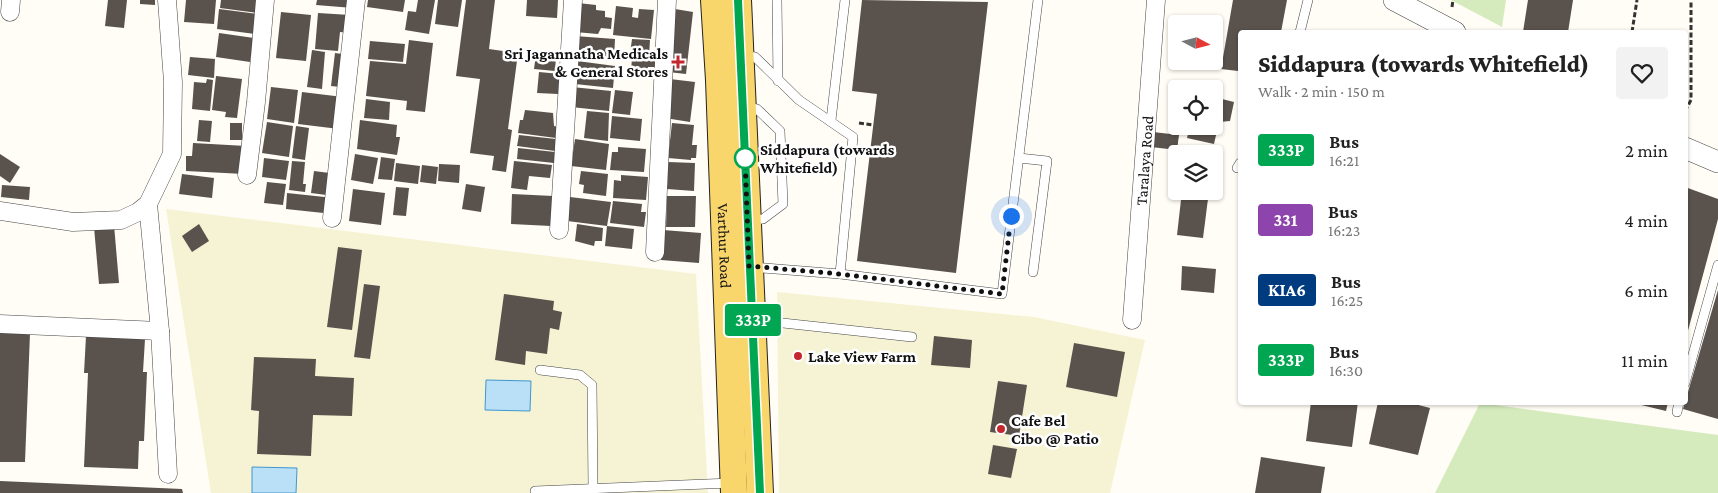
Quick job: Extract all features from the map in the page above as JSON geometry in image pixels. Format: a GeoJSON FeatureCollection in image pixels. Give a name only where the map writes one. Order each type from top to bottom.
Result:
{"type":"FeatureCollection","features":[{"type":"Feature","properties":{"kind":"main road","name":"Varthur Road"},"geometry":{"type":"LineString","coordinates":[[714,0],[719,80],[734,488]]}},
{"type":"Feature","properties":{"kind":"main road","name":"Varthur Road"},"geometry":{"type":"LineString","coordinates":[[738,0],[760,493]]}},
{"type":"Feature","properties":{"kind":"street"},"geometry":{"type":"LineString","coordinates":[[0,210],[72,222],[120,220],[138,212],[148,204],[172,154],[173,82],[167,0]]}},
{"type":"Feature","properties":{"kind":"street"},"geometry":{"type":"LineString","coordinates":[[247,176],[265,0]]}},
{"type":"Feature","properties":{"kind":"street"},"geometry":{"type":"LineString","coordinates":[[332,218],[356,0]]}},
{"type":"Feature","properties":{"kind":"street"},"geometry":{"type":"LineString","coordinates":[[559,230],[573,0]]}},
{"type":"Feature","properties":{"kind":"street"},"geometry":{"type":"LineString","coordinates":[[655,252],[667,0]]}},
{"type":"Feature","properties":{"kind":"street","name":"Taralaya Road"},"geometry":{"type":"LineString","coordinates":[[1132,320],[1156,0]]}},
{"type":"Feature","properties":{"kind":"street"},"geometry":{"type":"LineString","coordinates":[[1394,0],[1452,30]]}},
{"type":"Feature","properties":{"kind":"street"},"geometry":{"type":"LineString","coordinates":[[1688,149],[1718,162]]}},
{"type":"Feature","properties":{"kind":"street"},"geometry":{"type":"LineString","coordinates":[[148,204],[160,331],[168,474]]}},
{"type":"Feature","properties":{"kind":"street"},"geometry":{"type":"LineString","coordinates":[[0,324],[160,331]]}},
{"type":"Feature","properties":{"kind":"lane"},"geometry":{"type":"LineString","coordinates":[[777,0],[778,81]]}},
{"type":"Feature","properties":{"kind":"lane"},"geometry":{"type":"LineString","coordinates":[[831,120],[845,0]]}},
{"type":"Feature","properties":{"kind":"lane"},"geometry":{"type":"LineString","coordinates":[[749,266],[840,274],[1002,294],[1038,0]]}},
{"type":"Feature","properties":{"kind":"lane"},"geometry":{"type":"LineString","coordinates":[[1300,30],[1308,0]]}},
{"type":"Feature","properties":{"kind":"lane"},"geometry":{"type":"LineString","coordinates":[[741,56],[755,57],[799,100],[831,120],[853,137],[840,274]]}},
{"type":"Feature","properties":{"kind":"lane"},"geometry":{"type":"LineString","coordinates":[[743,107],[757,108],[780,131],[783,204],[763,219],[748,221]]}},
{"type":"Feature","properties":{"kind":"lane"},"geometry":{"type":"LineString","coordinates":[[1018,158],[1047,161],[1033,272]]}},
{"type":"Feature","properties":{"kind":"lane"},"geometry":{"type":"LineString","coordinates":[[1688,372],[1718,265]]}},
{"type":"Feature","properties":{"kind":"lane"},"geometry":{"type":"LineString","coordinates":[[753,320],[912,336]]}},
{"type":"Feature","properties":{"kind":"lane"},"geometry":{"type":"LineString","coordinates":[[540,370],[580,375],[592,385],[593,488]]}},
{"type":"Feature","properties":{"kind":"lane"},"geometry":{"type":"LineString","coordinates":[[535,491],[593,488],[734,488]]}},
{"type":"Feature","properties":{"kind":"path"},"geometry":{"type":"LineString","coordinates":[[1632,30],[1637,0]]}},
{"type":"Feature","properties":{"kind":"path"},"geometry":{"type":"LineString","coordinates":[[1688,106],[1691,100],[1691,0]]}},
{"type":"Feature","properties":{"kind":"shaded area"},"geometry":{"type":"Polygon","coordinates":[[[166,209],[696,274],[708,493],[211,493],[166,209]]]}},
{"type":"Feature","properties":{"kind":"shaded area","name":"Lake View Farm"},"geometry":{"type":"Polygon","coordinates":[[[777,292],[1034,317],[1145,340],[1110,493],[779,493],[777,292]]]}},
{"type":"Feature","properties":{"kind":"green space"},"geometry":{"type":"Polygon","coordinates":[[[1451,0],[1506,0],[1502,27],[1451,0]]]}},
{"type":"Feature","properties":{"kind":"green space"},"geometry":{"type":"Polygon","coordinates":[[[1479,405],[1495,405],[1718,435],[1718,493],[1435,493],[1479,405]]]}},
{"type":"Feature","properties":{"kind":"water"},"geometry":{"type":"Polygon","coordinates":[[[486,380],[531,381],[530,411],[485,410],[486,380]]]}},
{"type":"Feature","properties":{"kind":"water"},"geometry":{"type":"Polygon","coordinates":[[[252,467],[297,468],[296,493],[252,493],[252,467]]]}},
{"type":"Feature","properties":{"kind":"building"},"geometry":{"type":"Polygon","coordinates":[[[108,0],[127,0],[124,28],[105,26],[108,0]]]}},
{"type":"Feature","properties":{"kind":"building"},"geometry":{"type":"Polygon","coordinates":[[[140,0],[155,0],[155,5],[140,4],[140,0]]]}},
{"type":"Feature","properties":{"kind":"building"},"geometry":{"type":"Polygon","coordinates":[[[186,0],[216,0],[214,24],[184,22],[186,0]]]}},
{"type":"Feature","properties":{"kind":"building"},"geometry":{"type":"Polygon","coordinates":[[[221,0],[259,0],[257,13],[220,8],[221,0]]]}},
{"type":"Feature","properties":{"kind":"building"},"geometry":{"type":"Polygon","coordinates":[[[317,0],[354,0],[353,8],[316,5],[317,0]]]}},
{"type":"Feature","properties":{"kind":"building"},"geometry":{"type":"Polygon","coordinates":[[[368,0],[405,0],[403,12],[367,7],[368,0]]]}},
{"type":"Feature","properties":{"kind":"building"},"geometry":{"type":"Polygon","coordinates":[[[418,0],[435,0],[429,34],[405,30],[408,11],[416,12],[418,0]]]}},
{"type":"Feature","properties":{"kind":"building"},"geometry":{"type":"Polygon","coordinates":[[[438,0],[462,0],[458,27],[435,24],[438,0]]]}},
{"type":"Feature","properties":{"kind":"building"},"geometry":{"type":"Polygon","coordinates":[[[466,0],[495,0],[489,49],[518,53],[508,129],[512,130],[506,172],[492,170],[494,156],[470,153],[480,79],[456,76],[466,0]]]}},
{"type":"Feature","properties":{"kind":"building"},"geometry":{"type":"Polygon","coordinates":[[[527,0],[558,0],[557,18],[526,16],[527,0]]]}},
{"type":"Feature","properties":{"kind":"building"},"geometry":{"type":"Polygon","coordinates":[[[862,0],[988,2],[956,273],[857,261],[877,94],[852,91],[862,0]]]}},
{"type":"Feature","properties":{"kind":"building"},"geometry":{"type":"Polygon","coordinates":[[[1233,0],[1287,0],[1281,30],[1238,30],[1238,71],[1223,69],[1223,58],[1233,0]]]}},
{"type":"Feature","properties":{"kind":"building"},"geometry":{"type":"Polygon","coordinates":[[[1528,0],[1573,0],[1568,30],[1523,30],[1528,0]]]}},
{"type":"Feature","properties":{"kind":"building"},"geometry":{"type":"Polygon","coordinates":[[[578,3],[596,5],[596,10],[605,11],[605,17],[612,18],[611,29],[601,28],[598,34],[575,32],[578,3]]]}},
{"type":"Feature","properties":{"kind":"building"},"geometry":{"type":"Polygon","coordinates":[[[616,6],[633,8],[632,17],[638,18],[639,9],[654,10],[651,39],[613,35],[616,6]]]}},
{"type":"Feature","properties":{"kind":"building"},"geometry":{"type":"Polygon","coordinates":[[[219,9],[258,14],[255,34],[217,29],[219,9]]]}},
{"type":"Feature","properties":{"kind":"building"},"geometry":{"type":"Polygon","coordinates":[[[675,9],[693,12],[686,74],[668,72],[675,9]]]}},
{"type":"Feature","properties":{"kind":"building"},"geometry":{"type":"Polygon","coordinates":[[[281,12],[311,15],[306,61],[276,58],[281,12]]]}},
{"type":"Feature","properties":{"kind":"building"},"geometry":{"type":"Polygon","coordinates":[[[318,13],[350,15],[349,33],[340,32],[338,51],[315,49],[318,13]]]}},
{"type":"Feature","properties":{"kind":"building"},"geometry":{"type":"Polygon","coordinates":[[[219,33],[254,38],[250,62],[216,57],[219,33]]]}},
{"type":"Feature","properties":{"kind":"building"},"geometry":{"type":"Polygon","coordinates":[[[575,36],[615,39],[614,59],[574,57],[575,36]]]}},
{"type":"Feature","properties":{"kind":"building"},"geometry":{"type":"Polygon","coordinates":[[[632,39],[650,40],[649,56],[630,54],[632,39]]]}},
{"type":"Feature","properties":{"kind":"building"},"geometry":{"type":"Polygon","coordinates":[[[409,40],[433,43],[425,112],[406,110],[407,101],[366,96],[370,61],[406,64],[409,40]]]}},
{"type":"Feature","properties":{"kind":"building"},"geometry":{"type":"Polygon","coordinates":[[[370,41],[405,44],[403,62],[368,59],[370,41]]]}},
{"type":"Feature","properties":{"kind":"building"},"geometry":{"type":"Polygon","coordinates":[[[312,50],[325,52],[322,89],[307,87],[312,50]]]}},
{"type":"Feature","properties":{"kind":"building"},"geometry":{"type":"Polygon","coordinates":[[[335,53],[349,55],[340,87],[331,86],[335,53]]]}},
{"type":"Feature","properties":{"kind":"building"},"geometry":{"type":"Polygon","coordinates":[[[536,54],[556,56],[555,71],[534,69],[536,54]]]}},
{"type":"Feature","properties":{"kind":"building"},"geometry":{"type":"Polygon","coordinates":[[[190,57],[215,59],[214,78],[188,75],[190,57]]]}},
{"type":"Feature","properties":{"kind":"building"},"geometry":{"type":"Polygon","coordinates":[[[632,57],[656,59],[655,67],[648,67],[647,73],[631,72],[632,57]]]}},
{"type":"Feature","properties":{"kind":"building"},"geometry":{"type":"Polygon","coordinates":[[[577,61],[615,66],[613,88],[575,84],[577,61]]]}},
{"type":"Feature","properties":{"kind":"building"},"geometry":{"type":"Polygon","coordinates":[[[539,72],[560,74],[558,94],[537,93],[539,72]]]}},
{"type":"Feature","properties":{"kind":"building"},"geometry":{"type":"Polygon","coordinates":[[[216,76],[242,79],[237,118],[225,117],[226,112],[212,110],[216,76]]]}},
{"type":"Feature","properties":{"kind":"building"},"geometry":{"type":"Polygon","coordinates":[[[207,79],[213,80],[210,111],[192,109],[194,82],[206,83],[207,79]]]}},
{"type":"Feature","properties":{"kind":"building"},"geometry":{"type":"Polygon","coordinates":[[[670,79],[695,82],[690,122],[665,118],[670,79]]]}},
{"type":"Feature","properties":{"kind":"building"},"geometry":{"type":"Polygon","coordinates":[[[271,87],[298,90],[294,123],[267,119],[271,87]]]}},
{"type":"Feature","properties":{"kind":"building"},"geometry":{"type":"Polygon","coordinates":[[[572,87],[611,91],[609,111],[571,107],[572,87]]]}},
{"type":"Feature","properties":{"kind":"building"},"geometry":{"type":"Polygon","coordinates":[[[615,90],[633,92],[630,115],[612,113],[615,90]]]}},
{"type":"Feature","properties":{"kind":"building"},"geometry":{"type":"Polygon","coordinates":[[[302,92],[343,97],[339,129],[298,124],[302,92]]]}},
{"type":"Feature","properties":{"kind":"building"},"geometry":{"type":"Polygon","coordinates":[[[366,99],[390,102],[389,120],[364,118],[366,99]]]}},
{"type":"Feature","properties":{"kind":"building"},"geometry":{"type":"Polygon","coordinates":[[[1223,99],[1234,102],[1230,121],[1223,122],[1223,99]]]}},
{"type":"Feature","properties":{"kind":"building"},"geometry":{"type":"Polygon","coordinates":[[[525,110],[553,113],[554,126],[558,127],[556,138],[518,133],[520,120],[523,120],[525,110]]]}},
{"type":"Feature","properties":{"kind":"building"},"geometry":{"type":"Polygon","coordinates":[[[587,111],[609,113],[608,141],[584,138],[587,111]]]}},
{"type":"Feature","properties":{"kind":"building"},"geometry":{"type":"Polygon","coordinates":[[[612,116],[642,119],[640,141],[610,138],[612,116]]]}},
{"type":"Feature","properties":{"kind":"building"},"geometry":{"type":"Polygon","coordinates":[[[199,120],[212,121],[210,142],[197,141],[199,120]]]}},
{"type":"Feature","properties":{"kind":"building"},"geometry":{"type":"Polygon","coordinates":[[[360,120],[397,125],[396,137],[400,137],[397,155],[357,149],[360,120]]]}},
{"type":"Feature","properties":{"kind":"building"},"geometry":{"type":"Polygon","coordinates":[[[267,122],[293,126],[289,157],[262,153],[267,122]]]}},
{"type":"Feature","properties":{"kind":"building"},"geometry":{"type":"Polygon","coordinates":[[[230,123],[242,123],[242,140],[230,140],[230,123]]]}},
{"type":"Feature","properties":{"kind":"building"},"geometry":{"type":"Polygon","coordinates":[[[672,123],[694,125],[692,145],[697,145],[696,158],[691,158],[691,160],[668,158],[672,123]]]}},
{"type":"Feature","properties":{"kind":"building"},"geometry":{"type":"Polygon","coordinates":[[[296,126],[309,128],[305,160],[292,158],[296,126]]]}},
{"type":"Feature","properties":{"kind":"building"},"geometry":{"type":"Polygon","coordinates":[[[1153,132],[1179,135],[1178,145],[1168,145],[1168,149],[1151,147],[1153,132]]]}},
{"type":"Feature","properties":{"kind":"building"},"geometry":{"type":"Polygon","coordinates":[[[519,135],[556,139],[555,151],[517,146],[519,135]]]}},
{"type":"Feature","properties":{"kind":"building"},"geometry":{"type":"Polygon","coordinates":[[[1188,135],[1216,135],[1214,144],[1187,138],[1188,135]]]}},
{"type":"Feature","properties":{"kind":"building"},"geometry":{"type":"Polygon","coordinates":[[[575,139],[609,144],[606,170],[571,166],[575,139]]]}},
{"type":"Feature","properties":{"kind":"building"},"geometry":{"type":"Polygon","coordinates":[[[193,143],[246,146],[244,174],[186,171],[186,156],[192,156],[193,143]]]}},
{"type":"Feature","properties":{"kind":"building"},"geometry":{"type":"Polygon","coordinates":[[[618,147],[646,149],[644,172],[610,170],[612,152],[618,152],[618,147]]]}},
{"type":"Feature","properties":{"kind":"building"},"geometry":{"type":"Polygon","coordinates":[[[518,148],[555,152],[554,163],[517,159],[518,148]]]}},
{"type":"Feature","properties":{"kind":"building"},"geometry":{"type":"Polygon","coordinates":[[[0,154],[20,167],[10,183],[0,176],[0,154]]]}},
{"type":"Feature","properties":{"kind":"building"},"geometry":{"type":"Polygon","coordinates":[[[355,154],[378,158],[373,184],[351,180],[355,154]]]}},
{"type":"Feature","properties":{"kind":"building"},"geometry":{"type":"Polygon","coordinates":[[[381,157],[395,159],[392,180],[378,179],[381,157]]]}},
{"type":"Feature","properties":{"kind":"building"},"geometry":{"type":"Polygon","coordinates":[[[264,158],[289,161],[286,180],[262,177],[264,158]]]}},
{"type":"Feature","properties":{"kind":"building"},"geometry":{"type":"Polygon","coordinates":[[[292,161],[305,162],[303,184],[306,184],[305,192],[289,190],[292,161]]]}},
{"type":"Feature","properties":{"kind":"building"},"geometry":{"type":"Polygon","coordinates":[[[514,161],[552,165],[550,178],[529,176],[527,190],[511,188],[514,161]]]}},
{"type":"Feature","properties":{"kind":"building"},"geometry":{"type":"Polygon","coordinates":[[[668,162],[695,163],[694,191],[667,189],[668,162]]]}},
{"type":"Feature","properties":{"kind":"building"},"geometry":{"type":"Polygon","coordinates":[[[396,163],[420,166],[418,184],[394,181],[396,163]]]}},
{"type":"Feature","properties":{"kind":"building"},"geometry":{"type":"Polygon","coordinates":[[[439,164],[460,165],[459,183],[438,181],[439,164]]]}},
{"type":"Feature","properties":{"kind":"building"},"geometry":{"type":"Polygon","coordinates":[[[422,165],[438,167],[436,184],[420,182],[422,165]]]}},
{"type":"Feature","properties":{"kind":"building"},"geometry":{"type":"Polygon","coordinates":[[[314,171],[337,174],[334,196],[311,193],[314,171]]]}},
{"type":"Feature","properties":{"kind":"building"},"geometry":{"type":"Polygon","coordinates":[[[581,171],[608,174],[606,196],[583,193],[584,185],[579,184],[581,171]]]}},
{"type":"Feature","properties":{"kind":"building"},"geometry":{"type":"Polygon","coordinates":[[[182,174],[214,178],[212,198],[179,194],[182,174]]]}},
{"type":"Feature","properties":{"kind":"building"},"geometry":{"type":"Polygon","coordinates":[[[621,175],[648,177],[646,200],[613,198],[614,180],[621,181],[621,175]]]}},
{"type":"Feature","properties":{"kind":"building"},"geometry":{"type":"Polygon","coordinates":[[[267,182],[286,184],[283,205],[264,203],[267,182]]]}},
{"type":"Feature","properties":{"kind":"building"},"geometry":{"type":"Polygon","coordinates":[[[466,184],[485,187],[481,212],[462,209],[466,184]]]}},
{"type":"Feature","properties":{"kind":"building"},"geometry":{"type":"Polygon","coordinates":[[[2,185],[30,187],[29,200],[1,197],[2,185]]]}},
{"type":"Feature","properties":{"kind":"building"},"geometry":{"type":"Polygon","coordinates":[[[396,187],[409,188],[406,216],[393,215],[396,187]]]}},
{"type":"Feature","properties":{"kind":"building"},"geometry":{"type":"Polygon","coordinates":[[[1688,188],[1718,199],[1718,219],[1688,331],[1688,188]]]}},
{"type":"Feature","properties":{"kind":"building"},"geometry":{"type":"Polygon","coordinates":[[[353,189],[385,193],[381,225],[349,221],[353,189]]]}},
{"type":"Feature","properties":{"kind":"building"},"geometry":{"type":"Polygon","coordinates":[[[287,193],[334,198],[333,214],[286,209],[287,193]]]}},
{"type":"Feature","properties":{"kind":"building"},"geometry":{"type":"Polygon","coordinates":[[[512,194],[553,196],[551,226],[511,224],[512,194]]]}},
{"type":"Feature","properties":{"kind":"building"},"geometry":{"type":"Polygon","coordinates":[[[667,196],[696,196],[695,227],[666,227],[667,196]]]}},
{"type":"Feature","properties":{"kind":"building"},"geometry":{"type":"Polygon","coordinates":[[[570,197],[611,202],[607,226],[567,221],[570,197]]]}},
{"type":"Feature","properties":{"kind":"building"},"geometry":{"type":"Polygon","coordinates":[[[1181,200],[1208,200],[1203,238],[1177,235],[1181,200]]]}},
{"type":"Feature","properties":{"kind":"building"},"geometry":{"type":"Polygon","coordinates":[[[613,201],[642,204],[641,212],[646,212],[644,227],[610,223],[613,201]]]}},
{"type":"Feature","properties":{"kind":"building"},"geometry":{"type":"Polygon","coordinates":[[[199,224],[209,241],[192,252],[182,236],[199,224]]]}},
{"type":"Feature","properties":{"kind":"building"},"geometry":{"type":"Polygon","coordinates":[[[577,224],[603,228],[602,241],[595,241],[594,246],[575,241],[577,224]]]}},
{"type":"Feature","properties":{"kind":"building"},"geometry":{"type":"Polygon","coordinates":[[[114,225],[119,283],[99,284],[94,227],[114,225]]]}},
{"type":"Feature","properties":{"kind":"building"},"geometry":{"type":"Polygon","coordinates":[[[607,226],[634,229],[632,249],[605,246],[607,226]]]}},
{"type":"Feature","properties":{"kind":"building"},"geometry":{"type":"Polygon","coordinates":[[[663,230],[701,233],[699,263],[661,260],[663,230]]]}},
{"type":"Feature","properties":{"kind":"building"},"geometry":{"type":"Polygon","coordinates":[[[338,247],[362,250],[352,330],[327,327],[338,247]]]}},
{"type":"Feature","properties":{"kind":"building"},"geometry":{"type":"Polygon","coordinates":[[[1182,266],[1216,269],[1214,293],[1181,290],[1182,266]]]}},
{"type":"Feature","properties":{"kind":"building"},"geometry":{"type":"Polygon","coordinates":[[[364,284],[380,286],[370,359],[354,357],[364,284]]]}},
{"type":"Feature","properties":{"kind":"building"},"geometry":{"type":"Polygon","coordinates":[[[1718,290],[1718,419],[1683,409],[1684,405],[1688,405],[1688,392],[1718,290]]]}},
{"type":"Feature","properties":{"kind":"building"},"geometry":{"type":"Polygon","coordinates":[[[504,294],[554,301],[553,310],[562,312],[559,330],[550,328],[547,354],[526,351],[525,365],[495,360],[504,294]]]}},
{"type":"Feature","properties":{"kind":"building"},"geometry":{"type":"Polygon","coordinates":[[[0,332],[30,333],[25,462],[0,462],[0,332]]]}},
{"type":"Feature","properties":{"kind":"building"},"geometry":{"type":"Polygon","coordinates":[[[86,336],[145,339],[143,372],[147,372],[144,441],[139,441],[138,469],[84,467],[88,373],[84,373],[86,336]]]}},
{"type":"Feature","properties":{"kind":"building"},"geometry":{"type":"Polygon","coordinates":[[[934,336],[972,340],[970,368],[931,365],[934,336]]]}},
{"type":"Feature","properties":{"kind":"building"},"geometry":{"type":"Polygon","coordinates":[[[1074,343],[1125,352],[1117,397],[1066,387],[1074,343]]]}},
{"type":"Feature","properties":{"kind":"building"},"geometry":{"type":"Polygon","coordinates":[[[254,357],[316,359],[315,376],[354,378],[352,416],[313,415],[311,456],[257,454],[259,411],[251,410],[254,357]]]}},
{"type":"Feature","properties":{"kind":"building"},"geometry":{"type":"Polygon","coordinates":[[[998,381],[1027,385],[1019,436],[990,432],[998,381]]]}},
{"type":"Feature","properties":{"kind":"building"},"geometry":{"type":"Polygon","coordinates":[[[1311,405],[1358,405],[1352,447],[1306,441],[1311,405]]]}},
{"type":"Feature","properties":{"kind":"building"},"geometry":{"type":"Polygon","coordinates":[[[1377,405],[1418,405],[1430,408],[1418,455],[1369,444],[1377,405]]]}},
{"type":"Feature","properties":{"kind":"building"},"geometry":{"type":"Polygon","coordinates":[[[1641,405],[1667,405],[1666,411],[1641,405]]]}},
{"type":"Feature","properties":{"kind":"building"},"geometry":{"type":"Polygon","coordinates":[[[993,445],[1017,449],[1011,478],[988,474],[993,445]]]}},
{"type":"Feature","properties":{"kind":"building"},"geometry":{"type":"Polygon","coordinates":[[[1261,457],[1325,467],[1321,493],[1255,493],[1261,457]]]}},
{"type":"Feature","properties":{"kind":"building"},"geometry":{"type":"Polygon","coordinates":[[[0,481],[182,489],[183,493],[0,493],[0,481]]]}},
{"type":"Feature","properties":{"kind":"bus line","name":"333P"},"geometry":{"type":"LineString","coordinates":[[738,0],[760,493]]}},
{"type":"Feature","properties":{"kind":"place","name":"Sri Jagannatha Medicals & General Stores"},"geometry":{"type":"Point","coordinates":[678,62]}},
{"type":"Feature","properties":{"kind":"place","name":"Siddapura (towards Whitefield)"},"geometry":{"type":"Point","coordinates":[745,158]}},
{"type":"Feature","properties":{"kind":"place","name":"Lake View Farm"},"geometry":{"type":"Point","coordinates":[798,356]}},
{"type":"Feature","properties":{"kind":"place","name":"Cafe Bel Cibo @ Patio"},"geometry":{"type":"Point","coordinates":[1001,429]}},
{"type":"Feature","properties":{"kind":"route"},"geometry":{"type":"LineString","coordinates":[[745,158],[749,266],[840,274],[1002,294],[1011,216]]}}]}
